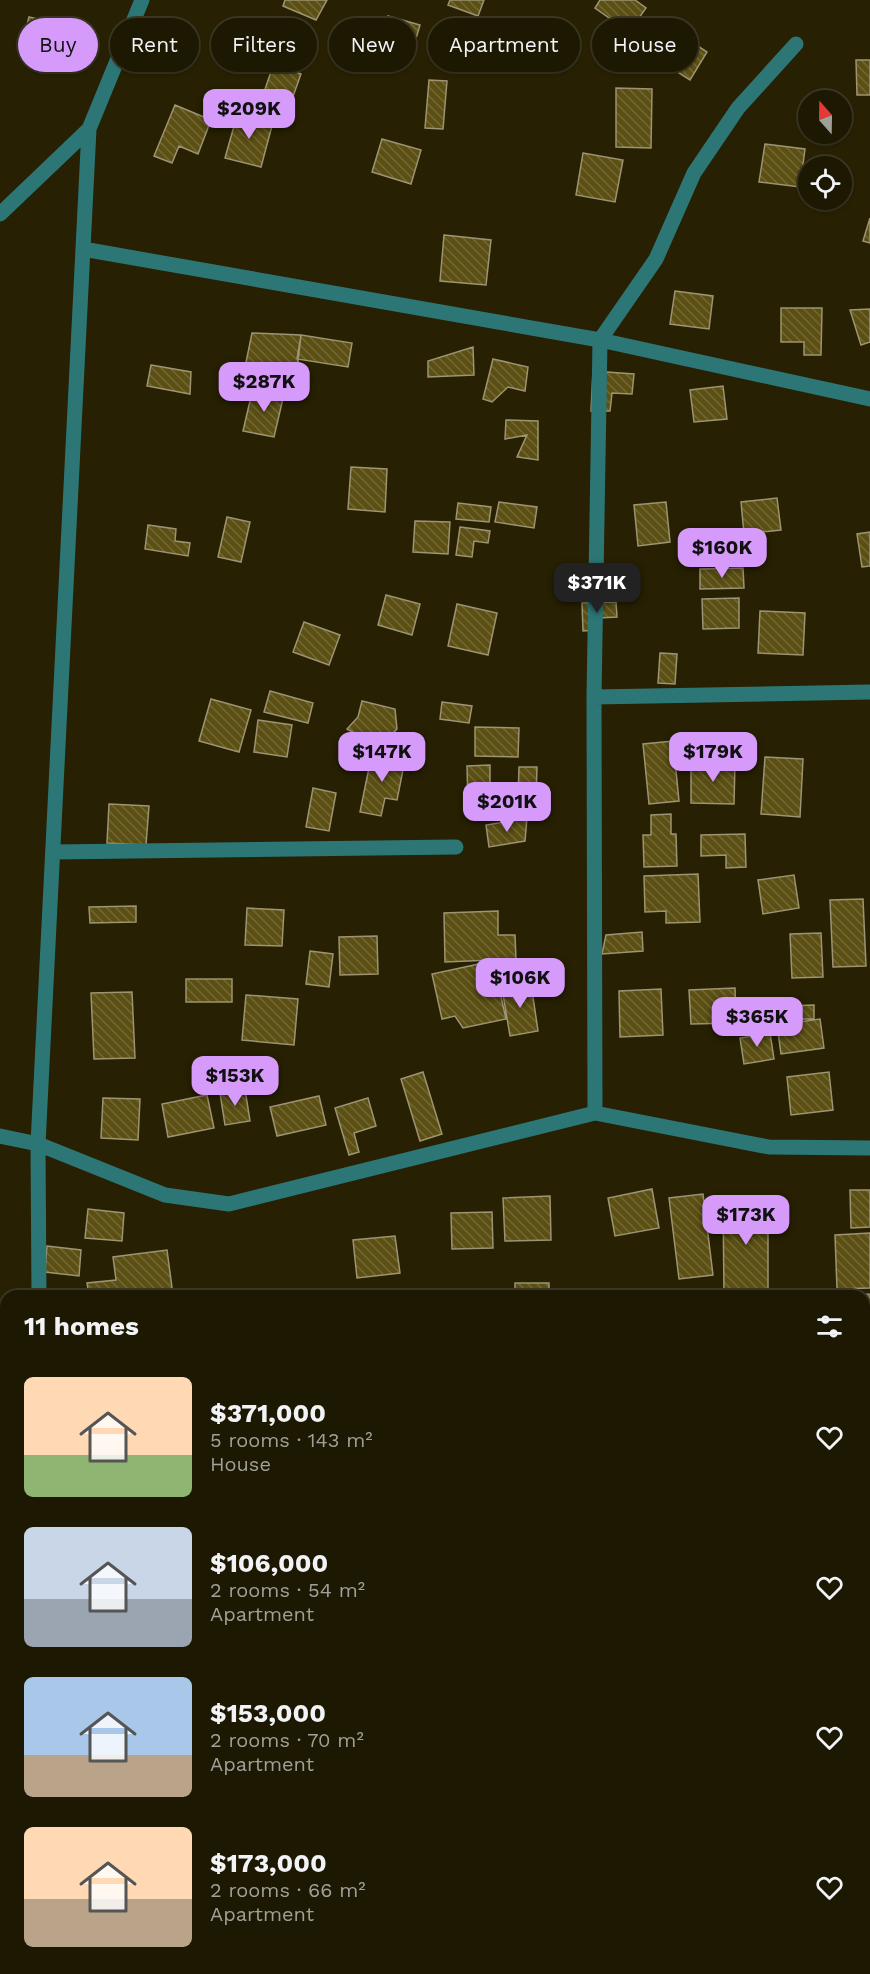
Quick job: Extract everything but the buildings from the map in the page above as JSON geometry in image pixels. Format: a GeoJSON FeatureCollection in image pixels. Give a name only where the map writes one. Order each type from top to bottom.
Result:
{"type":"FeatureCollection","features":[{"type":"Feature","properties":{"kind":"street"},"geometry":{"type":"LineString","coordinates":[[39,1290],[38,1144],[89,129],[142,0]]}},
{"type":"Feature","properties":{"kind":"street"},"geometry":{"type":"LineString","coordinates":[[595,1113],[594,697],[600,339],[656,258],[694,173],[738,108],[796,44]]}},
{"type":"Feature","properties":{"kind":"street"},"geometry":{"type":"LineString","coordinates":[[0,214],[89,129]]}},
{"type":"Feature","properties":{"kind":"street"},"geometry":{"type":"LineString","coordinates":[[83,249],[600,339],[870,399]]}},
{"type":"Feature","properties":{"kind":"street"},"geometry":{"type":"LineString","coordinates":[[594,697],[870,692]]}},
{"type":"Feature","properties":{"kind":"street"},"geometry":{"type":"LineString","coordinates":[[53,852],[456,847]]}},
{"type":"Feature","properties":{"kind":"street"},"geometry":{"type":"LineString","coordinates":[[0,1136],[38,1144],[165,1195],[229,1204],[595,1113],[769,1147],[870,1148]]}}]}
